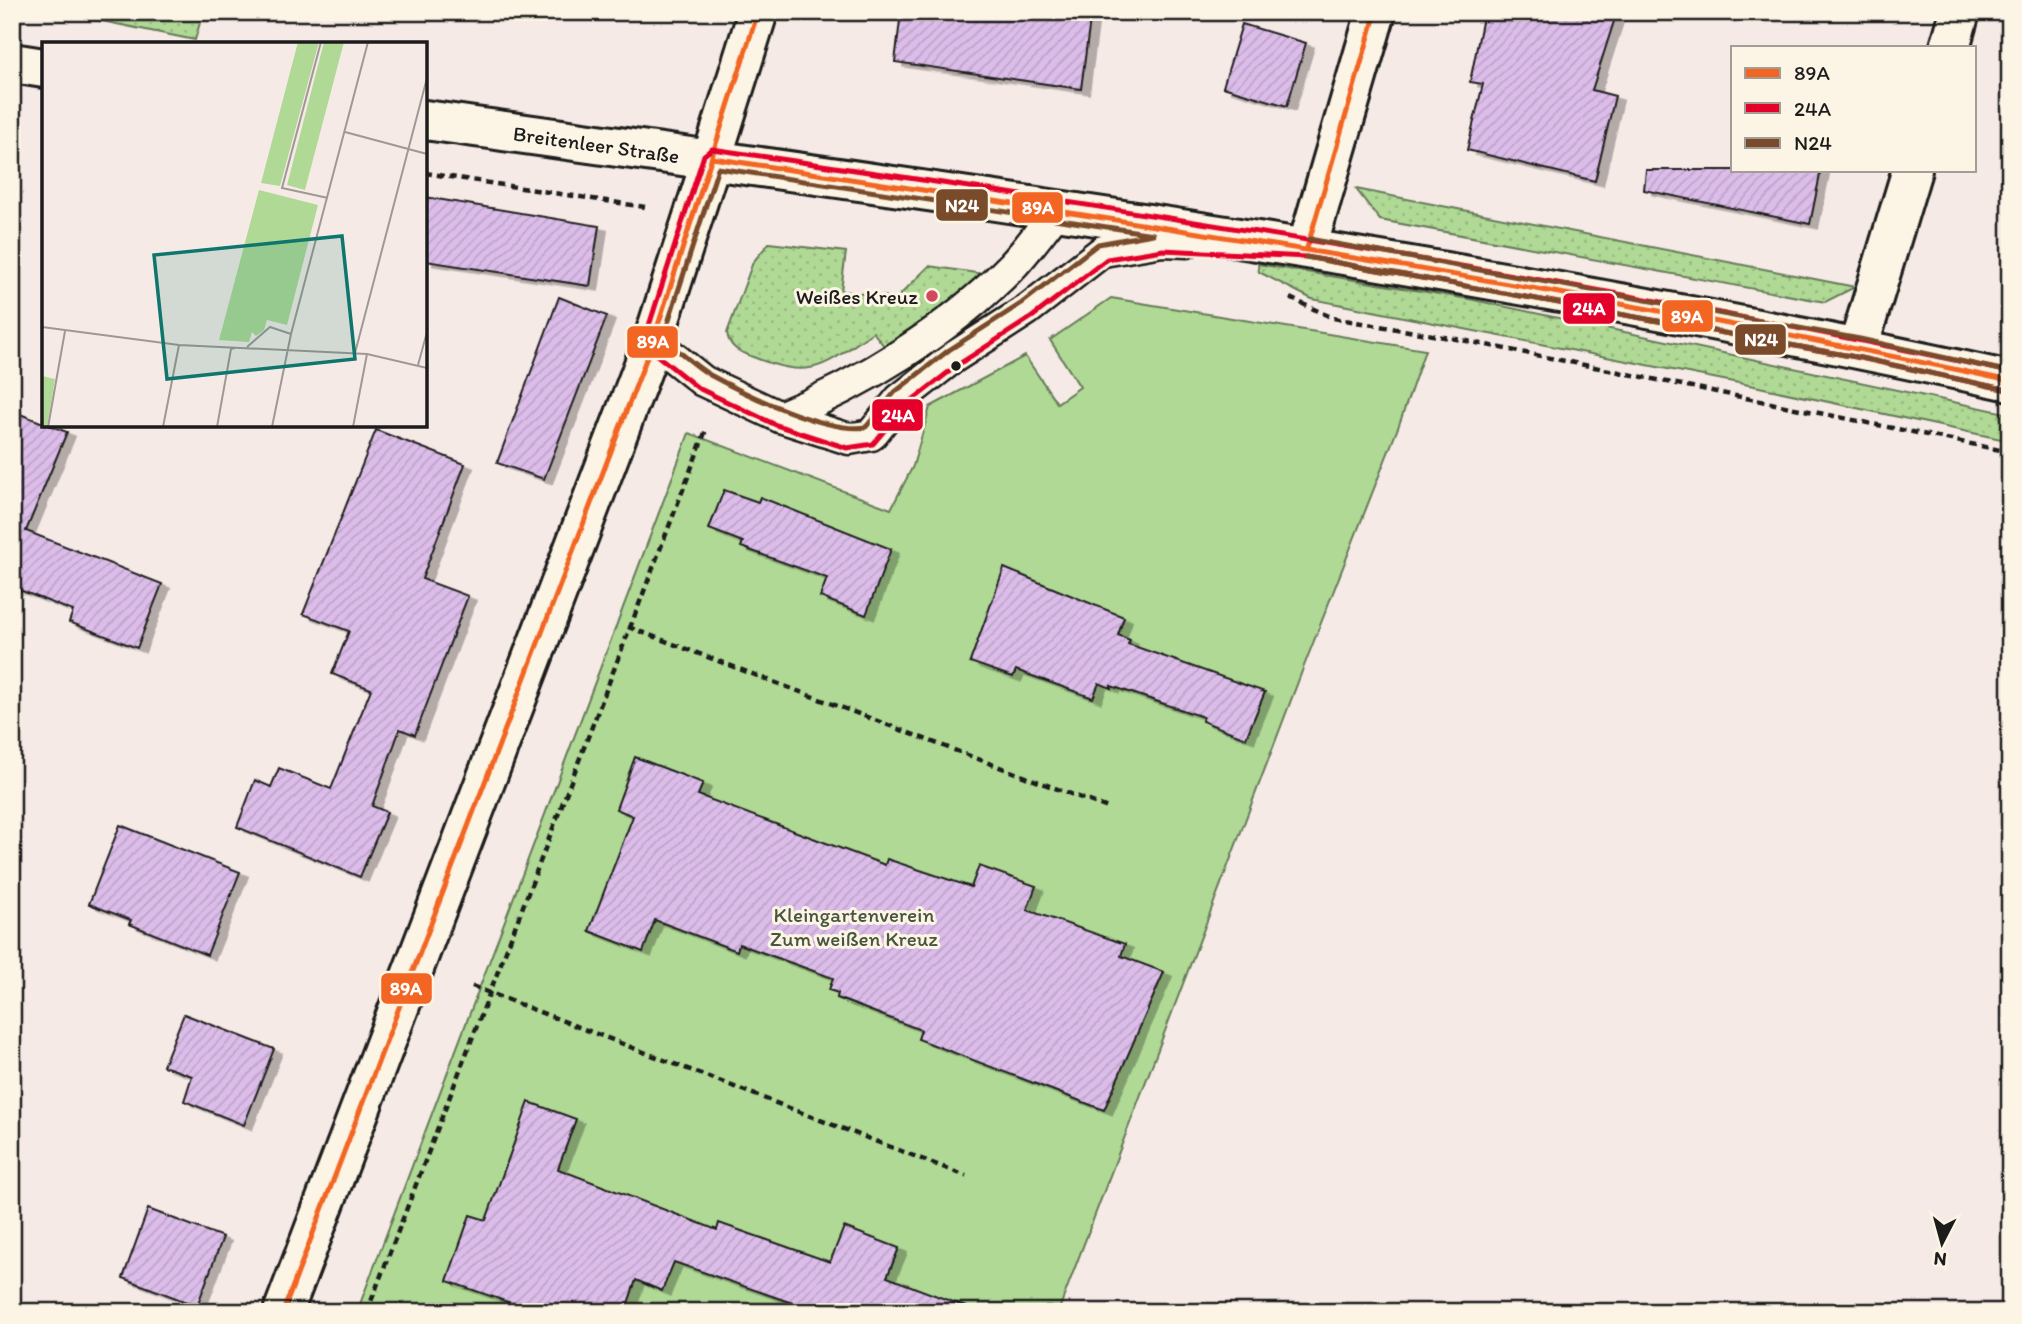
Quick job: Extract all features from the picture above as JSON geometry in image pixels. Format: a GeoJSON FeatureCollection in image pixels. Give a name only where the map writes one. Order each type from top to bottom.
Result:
{"type":"FeatureCollection","features":[{"type":"Feature","properties":{"kind":"street"},"geometry":{"type":"LineString","coordinates":[[283,1312],[653,341],[758,12]]}},
{"type":"Feature","properties":{"kind":"street"},"geometry":{"type":"LineString","coordinates":[[1307,247],[1376,12]]}},
{"type":"Feature","properties":{"kind":"street"},"geometry":{"type":"LineString","coordinates":[[1950,46],[1960,12]]}},
{"type":"Feature","properties":{"kind":"street"},"geometry":{"type":"LineString","coordinates":[[12,64],[42,68]]}},
{"type":"Feature","properties":{"kind":"street","name":"Breitenleer Straße"},"geometry":{"type":"LineString","coordinates":[[427,120],[712,158],[1307,247],[1858,348],[2010,381]]}},
{"type":"Feature","properties":{"kind":"street"},"geometry":{"type":"LineString","coordinates":[[1858,348],[1911,172]]}},
{"type":"Feature","properties":{"kind":"lane"},"geometry":{"type":"LineString","coordinates":[[780,417],[855,383],[942,326],[1011,267],[1057,211]]}},
{"type":"Feature","properties":{"kind":"lane"},"geometry":{"type":"LineString","coordinates":[[653,341],[703,381],[780,417],[849,439],[871,435],[900,399],[954,357],[1027,310],[1103,251],[1162,241],[1307,247]]}},
{"type":"Feature","properties":{"kind":"path"},"geometry":{"type":"LineString","coordinates":[[427,173],[653,208]]}},
{"type":"Feature","properties":{"kind":"path"},"geometry":{"type":"LineString","coordinates":[[1333,318],[1481,343],[2010,452]]}},
{"type":"Feature","properties":{"kind":"path"},"geometry":{"type":"LineString","coordinates":[[368,1312],[628,627],[707,427]]}},
{"type":"Feature","properties":{"kind":"path"},"geometry":{"type":"LineString","coordinates":[[628,627],[1108,807]]}},
{"type":"Feature","properties":{"kind":"path"},"geometry":{"type":"LineString","coordinates":[[472,986],[966,1176]]}},
{"type":"Feature","properties":{"kind":"green space"},"geometry":{"type":"Polygon","coordinates":[[[88,12],[203,12],[195,40],[87,18],[88,12]]]}},
{"type":"Feature","properties":{"kind":"green space"},"geometry":{"type":"Polygon","coordinates":[[[1356,189],[1855,287],[1825,302],[1380,220],[1356,189]]]}},
{"type":"Feature","properties":{"kind":"green space"},"geometry":{"type":"Polygon","coordinates":[[[769,243],[846,252],[841,291],[897,298],[929,266],[991,275],[884,346],[873,332],[829,361],[804,369],[790,368],[740,351],[730,342],[727,333],[753,262],[769,243]]]}},
{"type":"Feature","properties":{"kind":"green space"},"geometry":{"type":"Polygon","coordinates":[[[1258,264],[1469,299],[2010,414],[2010,441],[1759,387],[1312,299],[1259,272],[1258,264]]]}},
{"type":"Feature","properties":{"kind":"green space","name":"Kleingartenverein Zum weißen Kreuz"},"geometry":{"type":"Polygon","coordinates":[[[1111,298],[1425,350],[1399,425],[1304,666],[1058,1312],[357,1312],[689,433],[891,509],[913,466],[930,407],[1025,356],[1057,403],[1080,387],[1050,340],[1111,298]]]}},
{"type":"Feature","properties":{"kind":"building"},"geometry":{"type":"Polygon","coordinates":[[[901,12],[1038,12],[1090,20],[1081,89],[895,62],[901,12]]]}},
{"type":"Feature","properties":{"kind":"building"},"geometry":{"type":"Polygon","coordinates":[[[1484,12],[1617,12],[1592,90],[1615,96],[1595,181],[1467,150],[1483,84],[1470,82],[1484,12]]]}},
{"type":"Feature","properties":{"kind":"building"},"geometry":{"type":"Polygon","coordinates":[[[1242,24],[1306,43],[1287,106],[1223,87],[1242,24]]]}},
{"type":"Feature","properties":{"kind":"building"},"geometry":{"type":"Polygon","coordinates":[[[1646,170],[1821,172],[1810,224],[1644,190],[1646,170]]]}},
{"type":"Feature","properties":{"kind":"building"},"geometry":{"type":"Polygon","coordinates":[[[427,197],[599,226],[590,286],[427,261],[427,197]]]}},
{"type":"Feature","properties":{"kind":"building"},"geometry":{"type":"Polygon","coordinates":[[[559,297],[607,316],[544,479],[497,463],[559,297]]]}},
{"type":"Feature","properties":{"kind":"building"},"geometry":{"type":"Polygon","coordinates":[[[12,411],[42,422],[42,427],[54,427],[67,432],[26,531],[162,584],[137,648],[69,622],[73,611],[12,587],[12,411]]]}},
{"type":"Feature","properties":{"kind":"building"},"geometry":{"type":"Polygon","coordinates":[[[376,430],[465,464],[422,579],[468,596],[415,735],[400,729],[372,806],[387,812],[360,877],[237,827],[255,780],[271,787],[279,768],[331,789],[371,689],[332,674],[349,631],[303,614],[376,430]]]}},
{"type":"Feature","properties":{"kind":"building"},"geometry":{"type":"Polygon","coordinates":[[[724,490],[758,502],[760,497],[891,549],[866,615],[820,597],[827,578],[741,547],[743,542],[709,529],[724,490]]]}},
{"type":"Feature","properties":{"kind":"building"},"geometry":{"type":"Polygon","coordinates":[[[1004,568],[1124,617],[1118,635],[1130,640],[1128,644],[1265,692],[1246,738],[1202,721],[1203,717],[1111,686],[1099,683],[1093,698],[1016,670],[1013,677],[970,662],[1004,568]]]}},
{"type":"Feature","properties":{"kind":"building"},"geometry":{"type":"Polygon","coordinates":[[[635,757],[703,783],[698,795],[885,865],[887,859],[971,887],[979,866],[1036,886],[1027,910],[1125,944],[1121,956],[1164,972],[1104,1110],[918,1039],[921,1030],[837,998],[838,993],[829,990],[833,978],[739,944],[737,951],[655,920],[643,952],[589,931],[633,816],[616,809],[635,757]]]}},
{"type":"Feature","properties":{"kind":"building"},"geometry":{"type":"Polygon","coordinates":[[[120,825],[240,872],[207,955],[129,924],[131,920],[89,904],[120,825]]]}},
{"type":"Feature","properties":{"kind":"building"},"geometry":{"type":"Polygon","coordinates":[[[184,1014],[274,1049],[244,1125],[184,1101],[192,1076],[163,1066],[184,1014]]]}},
{"type":"Feature","properties":{"kind":"building"},"geometry":{"type":"Polygon","coordinates":[[[529,1102],[576,1119],[558,1169],[717,1230],[719,1223],[830,1262],[844,1227],[899,1248],[887,1277],[969,1308],[968,1312],[818,1312],[674,1262],[662,1291],[636,1280],[625,1312],[537,1312],[447,1281],[470,1215],[486,1220],[529,1102]]]}},
{"type":"Feature","properties":{"kind":"building"},"geometry":{"type":"Polygon","coordinates":[[[148,1209],[223,1237],[197,1306],[123,1278],[148,1209]]]}},
{"type":"Feature","properties":{"kind":"transit line","name":"89A"},"geometry":{"type":"LineString","coordinates":[[283,1312],[653,341],[758,12]]}},
{"type":"Feature","properties":{"kind":"transit line","name":"89A"},"geometry":{"type":"LineString","coordinates":[[1307,248],[1376,12]]}},
{"type":"Feature","properties":{"kind":"transit line","name":"24A"},"geometry":{"type":"LineString","coordinates":[[2008,390],[1856,357],[1306,257],[1163,250],[1107,259],[1032,317],[959,364],[906,405],[873,444],[847,448],[776,425],[698,388],[648,348],[644,341],[704,155],[712,149],[1363,249],[1687,307],[2010,372]]}},
{"type":"Feature","properties":{"kind":"transit line","name":"89A"},"geometry":{"type":"LineString","coordinates":[[712,158],[1363,259],[1687,316],[2010,381]]}},
{"type":"Feature","properties":{"kind":"transit line","name":"N24"},"geometry":{"type":"LineString","coordinates":[[718,168],[1153,234],[1098,244],[1022,303],[949,350],[895,392],[866,427],[850,428],[809,419],[744,392],[710,375],[663,338],[718,168]]}},
{"type":"Feature","properties":{"kind":"transit line","name":"N24"},"geometry":{"type":"LineString","coordinates":[[1309,239],[1860,339],[2010,372]]}},
{"type":"Feature","properties":{"kind":"transit line","name":"N24"},"geometry":{"type":"LineString","coordinates":[[1306,257],[1856,357],[2008,390]]}},
{"type":"Feature","properties":{"kind":"place","name":"Weißes Kreuz"},"geometry":{"type":"Point","coordinates":[932,296]}}]}
